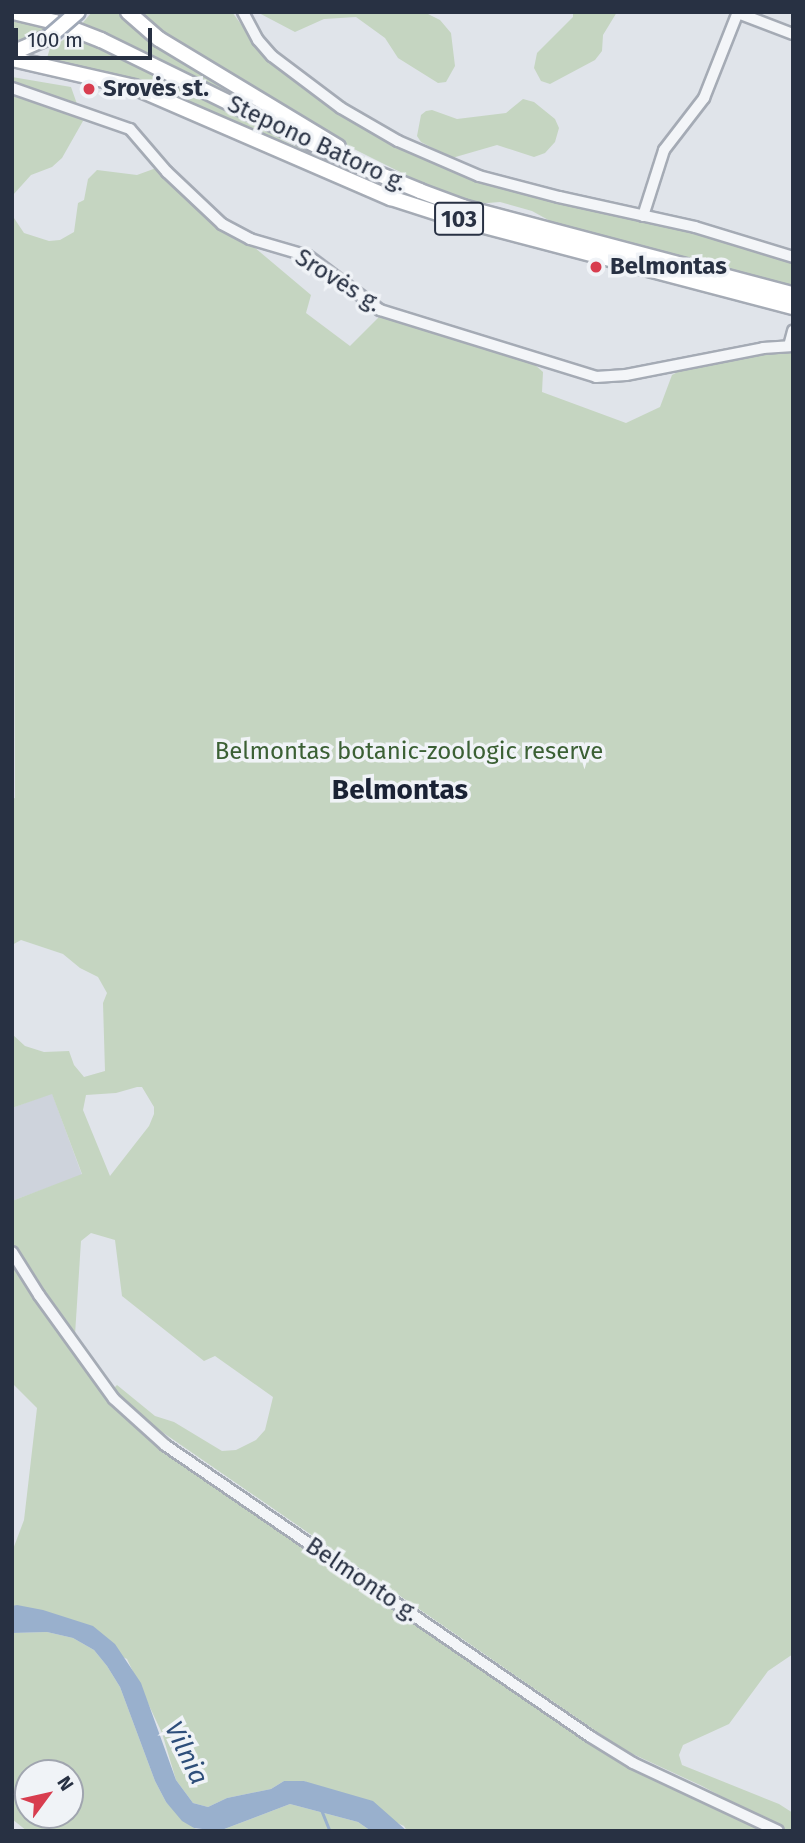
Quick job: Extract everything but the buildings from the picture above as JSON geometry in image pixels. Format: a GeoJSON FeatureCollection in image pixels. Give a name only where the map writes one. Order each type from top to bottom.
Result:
{"type":"FeatureCollection","features":[{"type":"Feature","properties":{"kind":"main road","name":"Stepono Batoro g."},"geometry":{"type":"LineString","coordinates":[[13,12],[55,22],[101,40],[392,180],[463,207],[793,293]]}},
{"type":"Feature","properties":{"kind":"main road"},"geometry":{"type":"LineString","coordinates":[[12,53],[49,37],[78,12]]}},
{"type":"Feature","properties":{"kind":"main road","name":"103"},"geometry":{"type":"LineString","coordinates":[[128,12],[159,38],[392,180]]}},
{"type":"Feature","properties":{"kind":"main road","name":"Stepono Batoro g."},"geometry":{"type":"LineString","coordinates":[[12,59],[134,87],[402,202],[793,307]]}},
{"type":"Feature","properties":{"kind":"street","name":"Stepono Batoro g."},"geometry":{"type":"LineString","coordinates":[[243,12],[258,40],[272,56],[370,127],[479,176],[695,227],[793,257]]}},
{"type":"Feature","properties":{"kind":"street"},"geometry":{"type":"LineString","coordinates":[[643,216],[664,150],[704,98],[738,13],[793,34]]}},
{"type":"Feature","properties":{"kind":"street","name":"Srovės g."},"geometry":{"type":"LineString","coordinates":[[12,88],[130,129],[167,172],[222,224],[250,239],[307,256],[380,310],[596,377],[626,375],[737,352],[791,346],[793,331]]}},
{"type":"Feature","properties":{"kind":"street","name":"Belmonto g."},"geometry":{"type":"LineString","coordinates":[[12,1252],[39,1295],[114,1399],[165,1445],[591,1737],[633,1763],[778,1831]]}},
{"type":"Feature","properties":{"kind":"shaded area"},"geometry":{"type":"Polygon","coordinates":[[[52,1093],[82,1175],[12,1201],[12,1108],[52,1093]]]}},
{"type":"Feature","properties":{"kind":"green space"},"geometry":{"type":"Polygon","coordinates":[[[92,12],[122,12],[142,33],[293,126],[80,26],[92,12]]]}},
{"type":"Feature","properties":{"kind":"green space"},"geometry":{"type":"Polygon","coordinates":[[[135,12],[232,12],[260,50],[352,120],[397,148],[494,187],[710,235],[793,262],[793,287],[563,228],[532,211],[500,202],[475,204],[440,192],[344,144],[157,30],[135,12]]]}},
{"type":"Feature","properties":{"kind":"green space"},"geometry":{"type":"Polygon","coordinates":[[[257,12],[426,13],[440,20],[451,33],[455,66],[446,82],[438,83],[398,58],[385,38],[356,17],[324,19],[295,32],[257,12]]]}},
{"type":"Feature","properties":{"kind":"green space"},"geometry":{"type":"Polygon","coordinates":[[[573,12],[617,12],[603,35],[602,51],[595,60],[550,84],[541,81],[534,68],[537,53],[573,17],[573,12]]]}},
{"type":"Feature","properties":{"kind":"green space"},"geometry":{"type":"Polygon","coordinates":[[[12,20],[50,28],[12,45],[12,20]]]}},
{"type":"Feature","properties":{"kind":"green space"},"geometry":{"type":"Polygon","coordinates":[[[70,36],[105,47],[381,184],[380,188],[137,82],[47,58],[50,48],[70,36]]]}},
{"type":"Feature","properties":{"kind":"green space","name":"Belmontas botanic-zoologic reserve"},"geometry":{"type":"Polygon","coordinates":[[[12,77],[71,87],[83,121],[62,158],[52,167],[31,175],[13,195],[14,218],[24,233],[49,241],[60,240],[74,232],[78,203],[84,200],[88,179],[97,170],[137,175],[159,167],[311,295],[306,313],[350,346],[381,315],[534,364],[543,372],[542,392],[626,423],[660,407],[672,375],[702,359],[793,348],[793,1654],[768,1671],[729,1724],[683,1745],[679,1755],[682,1765],[779,1804],[793,1813],[793,1831],[786,1831],[702,1786],[622,1749],[136,1414],[114,1388],[117,1385],[155,1416],[174,1422],[222,1451],[236,1450],[256,1440],[265,1430],[273,1397],[215,1356],[204,1361],[122,1296],[115,1240],[91,1233],[81,1241],[75,1335],[12,1242],[12,1201],[82,1174],[52,1094],[12,1108],[12,1034],[25,1046],[44,1052],[69,1051],[74,1065],[84,1077],[105,1071],[103,1003],[107,993],[98,977],[80,968],[63,954],[21,940],[12,945],[12,799],[15,798],[12,77]],[[142,1087],[116,1093],[86,1095],[83,1110],[110,1176],[149,1126],[154,1114],[154,1107],[142,1087]]]}},
{"type":"Feature","properties":{"kind":"green space"},"geometry":{"type":"Polygon","coordinates":[[[523,99],[534,102],[555,119],[559,128],[555,142],[545,153],[534,157],[497,145],[452,158],[421,142],[417,136],[421,115],[426,111],[432,110],[457,119],[506,113],[523,99]]]}},
{"type":"Feature","properties":{"kind":"green space"},"geometry":{"type":"Polygon","coordinates":[[[12,1260],[88,1374],[109,1401],[144,1436],[576,1732],[770,1831],[407,1831],[404,1826],[304,1781],[284,1781],[271,1789],[227,1798],[208,1807],[193,1803],[176,1780],[162,1733],[127,1659],[12,1606],[12,1552],[24,1520],[37,1408],[12,1383],[12,1260]]]}},
{"type":"Feature","properties":{"kind":"green space"},"geometry":{"type":"Polygon","coordinates":[[[47,1632],[73,1638],[94,1650],[120,1687],[155,1781],[166,1802],[194,1828],[202,1831],[24,1829],[84,1829],[84,1759],[14,1759],[14,1821],[12,1633],[47,1632]]]}},
{"type":"Feature","properties":{"kind":"green space"},"geometry":{"type":"Polygon","coordinates":[[[290,1804],[358,1822],[371,1831],[219,1831],[290,1804]]]}},
{"type":"Feature","properties":{"kind":"water"},"geometry":{"type":"Polygon","coordinates":[[[12,1606],[43,1610],[93,1626],[115,1644],[141,1683],[176,1780],[193,1803],[208,1807],[227,1798],[271,1789],[284,1781],[304,1781],[373,1801],[407,1831],[371,1831],[358,1822],[290,1804],[219,1831],[194,1828],[182,1821],[166,1802],[155,1781],[120,1687],[107,1666],[94,1650],[73,1638],[47,1632],[12,1633],[12,1606]]]}},
{"type":"Feature","properties":{"kind":"waterway"},"geometry":{"type":"LineString","coordinates":[[322,1811],[330,1831]]}},
{"type":"Feature","properties":{"kind":"place","name":"Srovės st."},"geometry":{"type":"Point","coordinates":[89,89]}},
{"type":"Feature","properties":{"kind":"place","name":"Belmontas"},"geometry":{"type":"Point","coordinates":[596,267]}},
{"type":"Feature","properties":{"kind":"district","name":"Belmontas"},"geometry":{"type":"Point","coordinates":[400,790]}},
{"type":"Feature","properties":{"kind":"water label","name":"Vilnia"},"geometry":{"type":"Point","coordinates":[186,1753]}}]}
